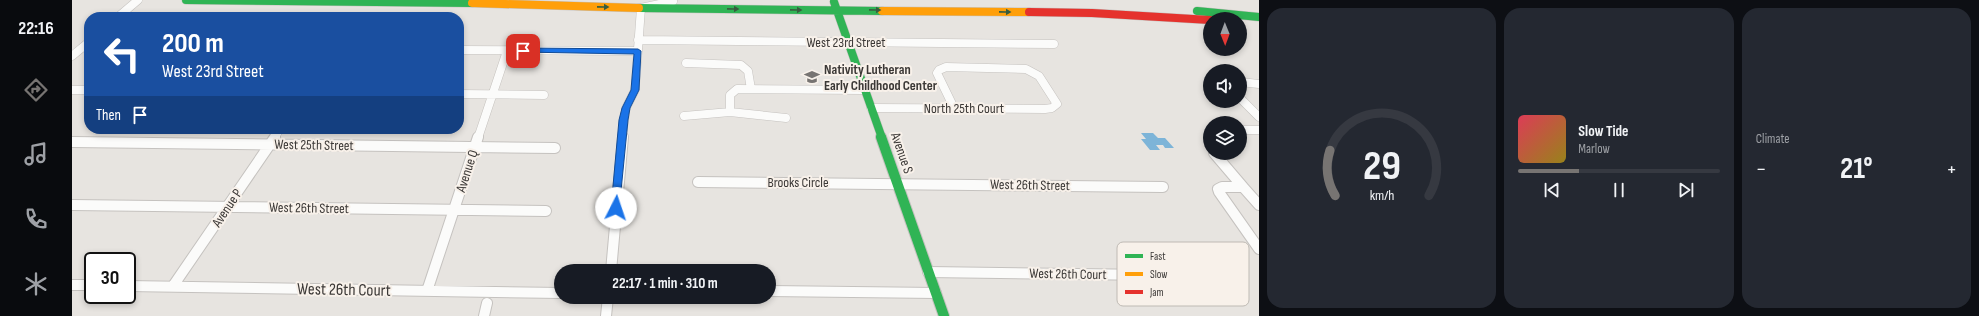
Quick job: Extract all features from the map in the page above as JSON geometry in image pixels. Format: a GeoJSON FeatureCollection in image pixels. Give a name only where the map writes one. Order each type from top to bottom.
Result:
{"type":"FeatureCollection","features":[{"type":"Feature","properties":{"kind":"main road"},"geometry":{"type":"LineString","coordinates":[[186,0],[342,1],[641,8],[834,4],[1076,4],[1218,12]]}},
{"type":"Feature","properties":{"kind":"main road"},"geometry":{"type":"LineString","coordinates":[[621,0],[834,4],[1114,14],[1203,20]]}},
{"type":"Feature","properties":{"kind":"main road","name":"Avenue S"},"geometry":{"type":"LineString","coordinates":[[834,4],[944,316]]}},
{"type":"Feature","properties":{"kind":"main road"},"geometry":{"type":"LineString","coordinates":[[1114,14],[1116,11],[1133,11],[1203,16]]}},
{"type":"Feature","properties":{"kind":"main road"},"geometry":{"type":"LineString","coordinates":[[1247,18],[1259,17]]}},
{"type":"Feature","properties":{"kind":"main road"},"geometry":{"type":"LineString","coordinates":[[1247,20],[1259,24]]}},
{"type":"Feature","properties":{"kind":"street"},"geometry":{"type":"LineString","coordinates":[[124,12],[138,0]]}},
{"type":"Feature","properties":{"kind":"street"},"geometry":{"type":"LineString","coordinates":[[611,264],[624,120],[626,108],[635,90],[641,8],[673,1]]}},
{"type":"Feature","properties":{"kind":"street","name":"West 23rd Street"},"geometry":{"type":"LineString","coordinates":[[638,40],[1054,44]]}},
{"type":"Feature","properties":{"kind":"street"},"geometry":{"type":"LineString","coordinates":[[72,47],[84,45]]}},
{"type":"Feature","properties":{"kind":"street"},"geometry":{"type":"LineString","coordinates":[[72,56],[84,47]]}},
{"type":"Feature","properties":{"kind":"street"},"geometry":{"type":"LineString","coordinates":[[464,50],[638,51]]}},
{"type":"Feature","properties":{"kind":"street","name":"Avenue Q"},"geometry":{"type":"LineString","coordinates":[[428,289],[507,51]]}},
{"type":"Feature","properties":{"kind":"street"},"geometry":{"type":"LineString","coordinates":[[686,63],[741,65],[748,71],[751,89]]}},
{"type":"Feature","properties":{"kind":"street","name":"North 25th Court"},"geometry":{"type":"LineString","coordinates":[[871,108],[1045,109],[1056,106],[1056,100],[1039,76],[1026,69],[946,67],[939,70],[938,73],[954,108]]}},
{"type":"Feature","properties":{"kind":"street"},"geometry":{"type":"LineString","coordinates":[[1247,83],[1259,84]]}},
{"type":"Feature","properties":{"kind":"street"},"geometry":{"type":"LineString","coordinates":[[730,112],[729,94],[737,89],[864,90]]}},
{"type":"Feature","properties":{"kind":"street"},"geometry":{"type":"LineString","coordinates":[[72,90],[84,90]]}},
{"type":"Feature","properties":{"kind":"street"},"geometry":{"type":"LineString","coordinates":[[464,94],[544,95]]}},
{"type":"Feature","properties":{"kind":"street"},"geometry":{"type":"LineString","coordinates":[[1247,105],[1259,117]]}},
{"type":"Feature","properties":{"kind":"street"},"geometry":{"type":"LineString","coordinates":[[684,116],[730,112],[786,118]]}},
{"type":"Feature","properties":{"kind":"street"},"geometry":{"type":"LineString","coordinates":[[1247,130],[1259,130]]}},
{"type":"Feature","properties":{"kind":"street","name":"Avenue P"},"geometry":{"type":"LineString","coordinates":[[175,284],[277,134]]}},
{"type":"Feature","properties":{"kind":"street","name":"West 25th Street"},"geometry":{"type":"LineString","coordinates":[[72,142],[555,148]]}},
{"type":"Feature","properties":{"kind":"street"},"geometry":{"type":"LineString","coordinates":[[1220,160],[1259,205]]}},
{"type":"Feature","properties":{"kind":"street","name":"Brooks Circle"},"geometry":{"type":"LineString","coordinates":[[698,182],[897,183]]}},
{"type":"Feature","properties":{"kind":"street","name":"West 26th Street"},"geometry":{"type":"LineString","coordinates":[[897,183],[1163,187]]}},
{"type":"Feature","properties":{"kind":"street"},"geometry":{"type":"LineString","coordinates":[[1243,187],[1222,187],[1218,189],[1259,249]]}},
{"type":"Feature","properties":{"kind":"street","name":"West 26th Street"},"geometry":{"type":"LineString","coordinates":[[72,205],[546,211]]}},
{"type":"Feature","properties":{"kind":"street","name":"West 26th Court"},"geometry":{"type":"LineString","coordinates":[[928,272],[1117,274]]}},
{"type":"Feature","properties":{"kind":"street"},"geometry":{"type":"LineString","coordinates":[[72,281],[84,281]]}},
{"type":"Feature","properties":{"kind":"street","name":"West 26th Court"},"geometry":{"type":"LineString","coordinates":[[136,282],[554,293]]}},
{"type":"Feature","properties":{"kind":"street","name":"West 26th Court"},"geometry":{"type":"LineString","coordinates":[[136,286],[175,284]]}},
{"type":"Feature","properties":{"kind":"street"},"geometry":{"type":"LineString","coordinates":[[72,285],[84,285]]}},
{"type":"Feature","properties":{"kind":"street","name":"West 26th Court"},"geometry":{"type":"LineString","coordinates":[[428,289],[554,288]]}},
{"type":"Feature","properties":{"kind":"street"},"geometry":{"type":"LineString","coordinates":[[776,291],[936,293]]}},
{"type":"Feature","properties":{"kind":"street"},"geometry":{"type":"LineString","coordinates":[[484,316],[487,303]]}},
{"type":"Feature","properties":{"kind":"street"},"geometry":{"type":"LineString","coordinates":[[606,316],[607,304]]}},
{"type":"Feature","properties":{"kind":"water"},"geometry":{"type":"Polygon","coordinates":[[[1141,133],[1153,133],[1158,138],[1165,138],[1174,148],[1165,148],[1163,145],[1156,145],[1160,150],[1150,150],[1141,139],[1146,139],[1141,133]]]}},
{"type":"Feature","properties":{"kind":"traffic: fast"},"geometry":{"type":"LineString","coordinates":[[186,0],[472,3]]}},
{"type":"Feature","properties":{"kind":"traffic: fast"},"geometry":{"type":"LineString","coordinates":[[834,2],[944,316]]}},
{"type":"Feature","properties":{"kind":"traffic: fast"},"geometry":{"type":"LineString","coordinates":[[639,8],[882,11]]}},
{"type":"Feature","properties":{"kind":"traffic: fast"},"geometry":{"type":"LineString","coordinates":[[1197,11],[1259,17]]}},
{"type":"Feature","properties":{"kind":"traffic: slow"},"geometry":{"type":"LineString","coordinates":[[472,3],[639,8]]}},
{"type":"Feature","properties":{"kind":"traffic: slow"},"geometry":{"type":"LineString","coordinates":[[882,11],[1029,12]]}},
{"type":"Feature","properties":{"kind":"traffic: jam"},"geometry":{"type":"LineString","coordinates":[[1029,12],[1092,13],[1203,20]]}},
{"type":"Feature","properties":{"kind":"place","name":"Nativity Lutheran Early Childhood Center"},"geometry":{"type":"Point","coordinates":[812,77]}},
{"type":"Feature","properties":{"kind":"route"},"geometry":{"type":"LineString","coordinates":[[523,51],[638,51],[635,90],[626,108],[620,148],[616,208]]}}]}
